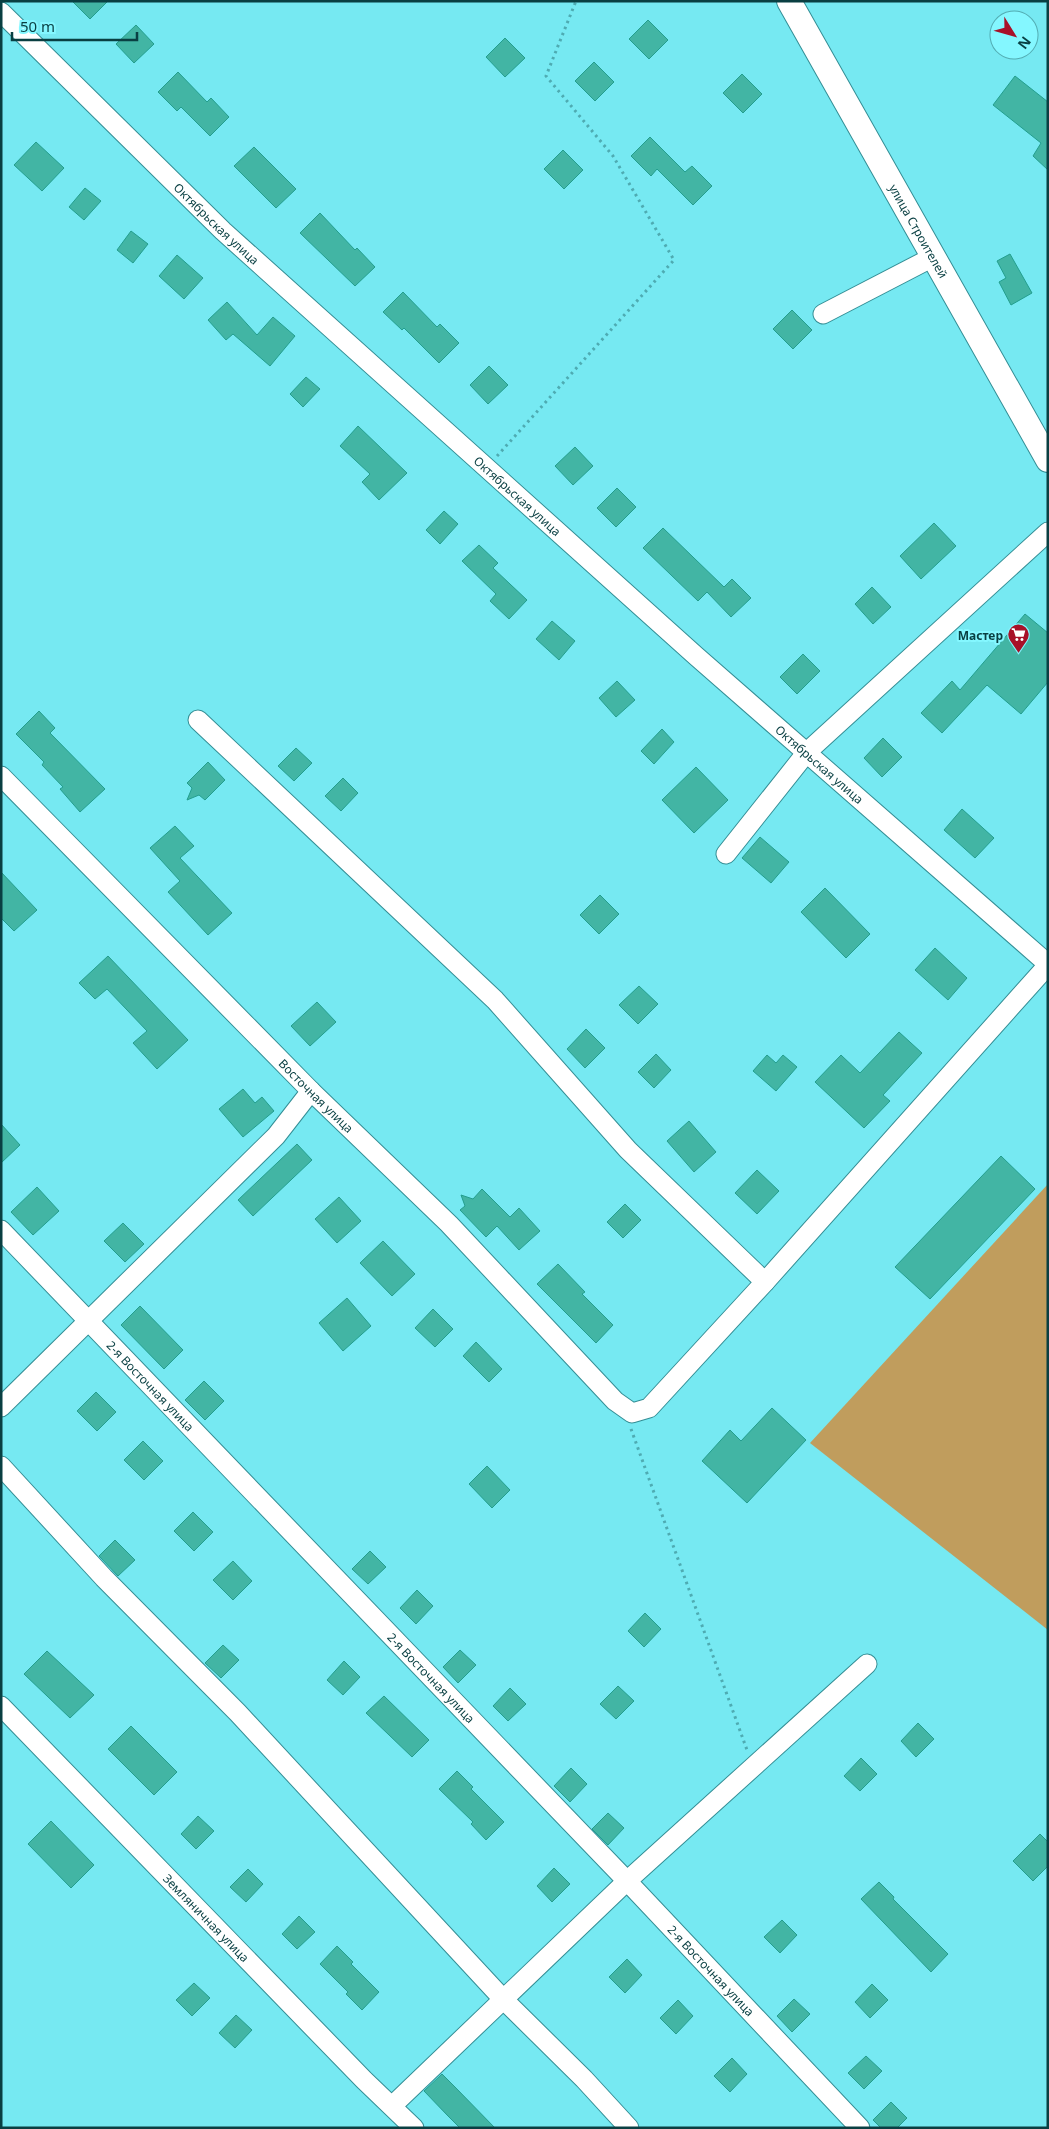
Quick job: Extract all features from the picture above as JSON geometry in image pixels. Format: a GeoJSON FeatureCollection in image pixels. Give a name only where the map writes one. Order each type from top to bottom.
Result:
{"type":"FeatureCollection","features":[{"type":"Feature","properties":{"kind":"main road","name":"улица Строителей"},"geometry":{"type":"LineString","coordinates":[[789,1],[1048,460]]}},
{"type":"Feature","properties":{"kind":"street","name":"Октябрьская улица"},"geometry":{"type":"LineString","coordinates":[[1,12],[223,231],[696,656],[808,752],[1048,965]]}},
{"type":"Feature","properties":{"kind":"street"},"geometry":{"type":"LineString","coordinates":[[823,314],[933,257]]}},
{"type":"Feature","properties":{"kind":"street"},"geometry":{"type":"LineString","coordinates":[[726,854],[808,752],[1048,532]]}},
{"type":"Feature","properties":{"kind":"street"},"geometry":{"type":"LineString","coordinates":[[198,720],[495,1000],[628,1150],[765,1282]]}},
{"type":"Feature","properties":{"kind":"street","name":"Восточная улица"},"geometry":{"type":"LineString","coordinates":[[1,776],[311,1091],[449,1224],[615,1401],[627,1410]]}},
{"type":"Feature","properties":{"kind":"street"},"geometry":{"type":"LineString","coordinates":[[627,1410],[649,1408],[765,1282],[1048,965]]}},
{"type":"Feature","properties":{"kind":"street"},"geometry":{"type":"LineString","coordinates":[[1,1407],[276,1136],[311,1091]]}},
{"type":"Feature","properties":{"kind":"street","name":"2-я Восточная улица"},"geometry":{"type":"LineString","coordinates":[[1,1230],[627,1881],[860,2128]]}},
{"type":"Feature","properties":{"kind":"street"},"geometry":{"type":"LineString","coordinates":[[1,1466],[104,1578],[238,1713],[503,2000],[584,2079],[629,2128]]}},
{"type":"Feature","properties":{"kind":"street"},"geometry":{"type":"LineString","coordinates":[[392,2106],[627,1881],[867,1664]]}},
{"type":"Feature","properties":{"kind":"street","name":"Земляничная улица"},"geometry":{"type":"LineString","coordinates":[[1,1706],[364,2080],[414,2128]]}},
{"type":"Feature","properties":{"kind":"path"},"geometry":{"type":"LineString","coordinates":[[487,468],[674,260],[613,156],[546,76],[576,1]]}},
{"type":"Feature","properties":{"kind":"path"},"geometry":{"type":"LineString","coordinates":[[627,1410],[753,1767]]}},
{"type":"Feature","properties":{"kind":"shaded area"},"geometry":{"type":"Polygon","coordinates":[[[1048,1184],[1048,1630],[810,1443],[1048,1184]]]}},
{"type":"Feature","properties":{"kind":"building"},"geometry":{"type":"Polygon","coordinates":[[[72,1],[108,1],[90,19],[72,1]]]}},
{"type":"Feature","properties":{"kind":"building"},"geometry":{"type":"Polygon","coordinates":[[[648,20],[668,40],[649,59],[629,39],[648,20]]]}},
{"type":"Feature","properties":{"kind":"building"},"geometry":{"type":"Polygon","coordinates":[[[136,25],[154,44],[134,63],[116,44],[136,25]]]}},
{"type":"Feature","properties":{"kind":"building"},"geometry":{"type":"Polygon","coordinates":[[[505,38],[525,58],[505,77],[486,57],[505,38]]]}},
{"type":"Feature","properties":{"kind":"building"},"geometry":{"type":"Polygon","coordinates":[[[594,62],[614,82],[595,101],[575,81],[594,62]]]}},
{"type":"Feature","properties":{"kind":"building"},"geometry":{"type":"Polygon","coordinates":[[[178,72],[207,102],[211,98],[229,117],[210,136],[181,107],[177,111],[158,92],[178,72]]]}},
{"type":"Feature","properties":{"kind":"building"},"geometry":{"type":"Polygon","coordinates":[[[742,74],[762,94],[743,113],[723,93],[742,74]]]}},
{"type":"Feature","properties":{"kind":"building"},"geometry":{"type":"Polygon","coordinates":[[[1015,76],[1048,102],[1048,170],[1033,156],[1041,143],[993,105],[1015,76]]]}},
{"type":"Feature","properties":{"kind":"building"},"geometry":{"type":"Polygon","coordinates":[[[650,137],[685,172],[692,166],[712,186],[693,205],[657,169],[651,176],[631,156],[650,137]]]}},
{"type":"Feature","properties":{"kind":"building"},"geometry":{"type":"Polygon","coordinates":[[[36,142],[64,168],[42,191],[14,165],[36,142]]]}},
{"type":"Feature","properties":{"kind":"building"},"geometry":{"type":"Polygon","coordinates":[[[254,147],[296,189],[276,208],[234,166],[254,147]]]}},
{"type":"Feature","properties":{"kind":"building"},"geometry":{"type":"Polygon","coordinates":[[[563,150],[583,170],[564,189],[544,169],[563,150]]]}},
{"type":"Feature","properties":{"kind":"building"},"geometry":{"type":"Polygon","coordinates":[[[85,188],[101,201],[84,220],[69,207],[85,188]]]}},
{"type":"Feature","properties":{"kind":"building"},"geometry":{"type":"Polygon","coordinates":[[[320,213],[355,250],[357,248],[375,267],[355,286],[300,233],[320,213]]]}},
{"type":"Feature","properties":{"kind":"building"},"geometry":{"type":"Polygon","coordinates":[[[131,231],[148,244],[133,263],[117,250],[131,231]]]}},
{"type":"Feature","properties":{"kind":"building"},"geometry":{"type":"Polygon","coordinates":[[[1010,254],[1032,293],[1011,305],[999,282],[1006,278],[997,261],[1010,254]]]}},
{"type":"Feature","properties":{"kind":"building"},"geometry":{"type":"Polygon","coordinates":[[[177,255],[203,278],[184,299],[159,276],[177,255]]]}},
{"type":"Feature","properties":{"kind":"building"},"geometry":{"type":"Polygon","coordinates":[[[403,292],[437,327],[440,324],[459,343],[439,363],[404,328],[402,330],[383,312],[403,292]]]}},
{"type":"Feature","properties":{"kind":"building"},"geometry":{"type":"Polygon","coordinates":[[[227,302],[257,335],[273,317],[295,336],[270,366],[233,334],[226,340],[208,320],[227,302]]]}},
{"type":"Feature","properties":{"kind":"building"},"geometry":{"type":"Polygon","coordinates":[[[792,310],[812,330],[793,349],[773,329],[792,310]]]}},
{"type":"Feature","properties":{"kind":"building"},"geometry":{"type":"Polygon","coordinates":[[[489,366],[508,385],[488,404],[470,385],[489,366]]]}},
{"type":"Feature","properties":{"kind":"building"},"geometry":{"type":"Polygon","coordinates":[[[306,377],[320,389],[303,407],[290,394],[306,377]]]}},
{"type":"Feature","properties":{"kind":"building"},"geometry":{"type":"Polygon","coordinates":[[[358,426],[407,473],[379,500],[362,482],[370,474],[340,446],[358,426]]]}},
{"type":"Feature","properties":{"kind":"building"},"geometry":{"type":"Polygon","coordinates":[[[575,447],[593,466],[573,485],[555,466],[575,447]]]}},
{"type":"Feature","properties":{"kind":"building"},"geometry":{"type":"Polygon","coordinates":[[[617,488],[636,507],[616,527],[597,508],[617,488]]]}},
{"type":"Feature","properties":{"kind":"building"},"geometry":{"type":"Polygon","coordinates":[[[444,511],[458,524],[440,544],[426,530],[444,511]]]}},
{"type":"Feature","properties":{"kind":"building"},"geometry":{"type":"Polygon","coordinates":[[[934,523],[956,546],[921,579],[900,556],[934,523]]]}},
{"type":"Feature","properties":{"kind":"building"},"geometry":{"type":"Polygon","coordinates":[[[663,528],[724,587],[732,579],[751,598],[731,617],[707,592],[698,601],[643,548],[663,528]]]}},
{"type":"Feature","properties":{"kind":"building"},"geometry":{"type":"Polygon","coordinates":[[[479,545],[498,563],[493,568],[527,600],[509,619],[490,601],[496,594],[462,561],[479,545]]]}},
{"type":"Feature","properties":{"kind":"building"},"geometry":{"type":"Polygon","coordinates":[[[872,587],[891,607],[873,624],[855,604],[872,587]]]}},
{"type":"Feature","properties":{"kind":"building","name":"Мастер"},"geometry":{"type":"Polygon","coordinates":[[[1025,614],[1048,633],[1048,682],[1021,714],[987,685],[942,733],[921,713],[952,681],[960,690],[1025,614]]]}},
{"type":"Feature","properties":{"kind":"building"},"geometry":{"type":"Polygon","coordinates":[[[552,621],[575,641],[559,660],[536,639],[552,621]]]}},
{"type":"Feature","properties":{"kind":"building"},"geometry":{"type":"Polygon","coordinates":[[[803,654],[820,671],[797,694],[780,677],[803,654]]]}},
{"type":"Feature","properties":{"kind":"building"},"geometry":{"type":"Polygon","coordinates":[[[617,681],[635,700],[616,717],[599,698],[617,681]]]}},
{"type":"Feature","properties":{"kind":"building"},"geometry":{"type":"Polygon","coordinates":[[[39,711],[55,728],[50,733],[105,789],[80,812],[60,789],[63,787],[42,765],[44,762],[16,734],[39,711]]]}},
{"type":"Feature","properties":{"kind":"building"},"geometry":{"type":"Polygon","coordinates":[[[662,729],[674,742],[654,764],[641,751],[662,729]]]}},
{"type":"Feature","properties":{"kind":"building"},"geometry":{"type":"Polygon","coordinates":[[[883,738],[902,757],[882,777],[864,758],[883,738]]]}},
{"type":"Feature","properties":{"kind":"building"},"geometry":{"type":"Polygon","coordinates":[[[296,748],[312,763],[294,781],[278,766],[296,748]]]}},
{"type":"Feature","properties":{"kind":"building"},"geometry":{"type":"Polygon","coordinates":[[[208,762],[225,780],[205,800],[199,795],[187,800],[192,788],[187,783],[208,762]]]}},
{"type":"Feature","properties":{"kind":"building"},"geometry":{"type":"Polygon","coordinates":[[[696,767],[728,800],[694,833],[662,800],[696,767]]]}},
{"type":"Feature","properties":{"kind":"building"},"geometry":{"type":"Polygon","coordinates":[[[343,778],[358,793],[341,811],[325,796],[343,778]]]}},
{"type":"Feature","properties":{"kind":"building"},"geometry":{"type":"Polygon","coordinates":[[[962,809],[994,838],[975,858],[944,830],[962,809]]]}},
{"type":"Feature","properties":{"kind":"building"},"geometry":{"type":"Polygon","coordinates":[[[175,826],[194,846],[180,858],[232,913],[208,935],[168,892],[180,881],[150,848],[175,826]]]}},
{"type":"Feature","properties":{"kind":"building"},"geometry":{"type":"Polygon","coordinates":[[[760,837],[789,862],[771,883],[742,858],[760,837]]]}},
{"type":"Feature","properties":{"kind":"building"},"geometry":{"type":"Polygon","coordinates":[[[1,872],[37,910],[14,931],[1,918],[1,872]]]}},
{"type":"Feature","properties":{"kind":"building"},"geometry":{"type":"Polygon","coordinates":[[[825,888],[870,934],[846,958],[801,912],[825,888]]]}},
{"type":"Feature","properties":{"kind":"building"},"geometry":{"type":"Polygon","coordinates":[[[600,895],[619,914],[599,934],[580,915],[600,895]]]}},
{"type":"Feature","properties":{"kind":"building"},"geometry":{"type":"Polygon","coordinates":[[[935,948],[967,978],[948,1000],[915,970],[935,948]]]}},
{"type":"Feature","properties":{"kind":"building"},"geometry":{"type":"Polygon","coordinates":[[[108,956],[188,1040],[157,1069],[133,1043],[147,1031],[107,989],[95,999],[79,983],[108,956]]]}},
{"type":"Feature","properties":{"kind":"building"},"geometry":{"type":"Polygon","coordinates":[[[639,986],[658,1004],[638,1024],[619,1005],[639,986]]]}},
{"type":"Feature","properties":{"kind":"building"},"geometry":{"type":"Polygon","coordinates":[[[317,1002],[336,1022],[310,1046],[291,1026],[317,1002]]]}},
{"type":"Feature","properties":{"kind":"building"},"geometry":{"type":"Polygon","coordinates":[[[586,1029],[605,1048],[585,1068],[567,1049],[586,1029]]]}},
{"type":"Feature","properties":{"kind":"building"},"geometry":{"type":"Polygon","coordinates":[[[899,1032],[922,1053],[883,1095],[890,1101],[864,1128],[815,1082],[841,1055],[860,1073],[899,1032]]]}},
{"type":"Feature","properties":{"kind":"building"},"geometry":{"type":"Polygon","coordinates":[[[656,1054],[671,1070],[654,1088],[638,1072],[656,1054]]]}},
{"type":"Feature","properties":{"kind":"building"},"geometry":{"type":"Polygon","coordinates":[[[767,1055],[776,1063],[783,1055],[797,1067],[776,1091],[753,1071],[767,1055]]]}},
{"type":"Feature","properties":{"kind":"building"},"geometry":{"type":"Polygon","coordinates":[[[243,1089],[255,1103],[262,1097],[274,1111],[243,1137],[219,1109],[243,1089]]]}},
{"type":"Feature","properties":{"kind":"building"},"geometry":{"type":"Polygon","coordinates":[[[689,1121],[716,1152],[694,1172],[667,1141],[689,1121]]]}},
{"type":"Feature","properties":{"kind":"building"},"geometry":{"type":"Polygon","coordinates":[[[1,1124],[20,1145],[1,1163],[1,1124]]]}},
{"type":"Feature","properties":{"kind":"building"},"geometry":{"type":"Polygon","coordinates":[[[297,1144],[312,1160],[253,1216],[238,1200],[297,1144]]]}},
{"type":"Feature","properties":{"kind":"building"},"geometry":{"type":"Polygon","coordinates":[[[1001,1156],[1035,1189],[930,1299],[895,1267],[1001,1156]]]}},
{"type":"Feature","properties":{"kind":"building"},"geometry":{"type":"Polygon","coordinates":[[[757,1170],[779,1191],[757,1214],[735,1193],[757,1170]]]}},
{"type":"Feature","properties":{"kind":"building"},"geometry":{"type":"Polygon","coordinates":[[[37,1187],[59,1211],[33,1235],[11,1212],[37,1187]]]}},
{"type":"Feature","properties":{"kind":"building"},"geometry":{"type":"Polygon","coordinates":[[[482,1189],[510,1217],[519,1208],[540,1231],[519,1250],[497,1226],[486,1237],[460,1210],[465,1206],[461,1195],[473,1199],[482,1189]]]}},
{"type":"Feature","properties":{"kind":"building"},"geometry":{"type":"Polygon","coordinates":[[[339,1197],[361,1221],[337,1243],[315,1219],[339,1197]]]}},
{"type":"Feature","properties":{"kind":"building"},"geometry":{"type":"Polygon","coordinates":[[[625,1204],[641,1220],[623,1238],[607,1222],[625,1204]]]}},
{"type":"Feature","properties":{"kind":"building"},"geometry":{"type":"Polygon","coordinates":[[[123,1223],[144,1244],[125,1262],[104,1241],[123,1223]]]}},
{"type":"Feature","properties":{"kind":"building"},"geometry":{"type":"Polygon","coordinates":[[[383,1241],[415,1274],[392,1296],[360,1263],[383,1241]]]}},
{"type":"Feature","properties":{"kind":"building"},"geometry":{"type":"Polygon","coordinates":[[[558,1264],[585,1292],[582,1294],[613,1325],[596,1343],[537,1284],[558,1264]]]}},
{"type":"Feature","properties":{"kind":"building"},"geometry":{"type":"Polygon","coordinates":[[[347,1298],[371,1326],[343,1351],[319,1323],[347,1298]]]}},
{"type":"Feature","properties":{"kind":"building"},"geometry":{"type":"Polygon","coordinates":[[[140,1306],[183,1350],[164,1369],[121,1325],[140,1306]]]}},
{"type":"Feature","properties":{"kind":"building"},"geometry":{"type":"Polygon","coordinates":[[[433,1309],[453,1329],[435,1347],[415,1328],[433,1309]]]}},
{"type":"Feature","properties":{"kind":"building"},"geometry":{"type":"Polygon","coordinates":[[[476,1342],[502,1369],[489,1382],[463,1356],[476,1342]]]}},
{"type":"Feature","properties":{"kind":"building"},"geometry":{"type":"Polygon","coordinates":[[[204,1381],[224,1401],[205,1420],[185,1400],[204,1381]]]}},
{"type":"Feature","properties":{"kind":"building"},"geometry":{"type":"Polygon","coordinates":[[[96,1392],[116,1412],[97,1431],[77,1411],[96,1392]]]}},
{"type":"Feature","properties":{"kind":"building"},"geometry":{"type":"Polygon","coordinates":[[[772,1408],[806,1440],[747,1503],[702,1461],[730,1430],[741,1441],[772,1408]]]}},
{"type":"Feature","properties":{"kind":"building"},"geometry":{"type":"Polygon","coordinates":[[[143,1441],[163,1461],[144,1480],[124,1460],[143,1441]]]}},
{"type":"Feature","properties":{"kind":"building"},"geometry":{"type":"Polygon","coordinates":[[[487,1466],[510,1490],[492,1508],[469,1484],[487,1466]]]}},
{"type":"Feature","properties":{"kind":"building"},"geometry":{"type":"Polygon","coordinates":[[[193,1512],[213,1532],[194,1551],[174,1531],[193,1512]]]}},
{"type":"Feature","properties":{"kind":"building"},"geometry":{"type":"Polygon","coordinates":[[[115,1540],[135,1560],[118,1576],[99,1556],[115,1540]]]}},
{"type":"Feature","properties":{"kind":"building"},"geometry":{"type":"Polygon","coordinates":[[[370,1551],[386,1567],[368,1584],[352,1569],[370,1551]]]}},
{"type":"Feature","properties":{"kind":"building"},"geometry":{"type":"Polygon","coordinates":[[[233,1561],[252,1581],[233,1600],[213,1580],[233,1561]]]}},
{"type":"Feature","properties":{"kind":"building"},"geometry":{"type":"Polygon","coordinates":[[[417,1590],[433,1606],[416,1624],[400,1608],[417,1590]]]}},
{"type":"Feature","properties":{"kind":"building"},"geometry":{"type":"Polygon","coordinates":[[[645,1613],[661,1629],[644,1647],[628,1631],[645,1613]]]}},
{"type":"Feature","properties":{"kind":"building"},"geometry":{"type":"Polygon","coordinates":[[[223,1645],[239,1660],[221,1678],[205,1663],[223,1645]]]}},
{"type":"Feature","properties":{"kind":"building"},"geometry":{"type":"Polygon","coordinates":[[[460,1650],[476,1665],[458,1683],[443,1667],[460,1650]]]}},
{"type":"Feature","properties":{"kind":"building"},"geometry":{"type":"Polygon","coordinates":[[[47,1651],[94,1695],[70,1718],[24,1674],[47,1651]]]}},
{"type":"Feature","properties":{"kind":"building"},"geometry":{"type":"Polygon","coordinates":[[[344,1661],[360,1677],[343,1695],[327,1680],[344,1661]]]}},
{"type":"Feature","properties":{"kind":"building"},"geometry":{"type":"Polygon","coordinates":[[[618,1686],[634,1701],[616,1719],[600,1704],[618,1686]]]}},
{"type":"Feature","properties":{"kind":"building"},"geometry":{"type":"Polygon","coordinates":[[[510,1688],[526,1704],[508,1721],[493,1706],[510,1688]]]}},
{"type":"Feature","properties":{"kind":"building"},"geometry":{"type":"Polygon","coordinates":[[[384,1696],[429,1740],[412,1757],[366,1713],[384,1696]]]}},
{"type":"Feature","properties":{"kind":"building"},"geometry":{"type":"Polygon","coordinates":[[[918,1723],[934,1739],[916,1757],[901,1741],[918,1723]]]}},
{"type":"Feature","properties":{"kind":"building"},"geometry":{"type":"Polygon","coordinates":[[[131,1726],[177,1772],[154,1795],[108,1749],[131,1726]]]}},
{"type":"Feature","properties":{"kind":"building"},"geometry":{"type":"Polygon","coordinates":[[[861,1758],[877,1774],[860,1791],[844,1776],[861,1758]]]}},
{"type":"Feature","properties":{"kind":"building"},"geometry":{"type":"Polygon","coordinates":[[[571,1768],[587,1784],[570,1802],[554,1786],[571,1768]]]}},
{"type":"Feature","properties":{"kind":"building"},"geometry":{"type":"Polygon","coordinates":[[[457,1771],[473,1787],[471,1789],[504,1822],[486,1840],[471,1824],[473,1822],[439,1789],[457,1771]]]}},
{"type":"Feature","properties":{"kind":"building"},"geometry":{"type":"Polygon","coordinates":[[[608,1813],[624,1828],[608,1845],[592,1829],[608,1813]]]}},
{"type":"Feature","properties":{"kind":"building"},"geometry":{"type":"Polygon","coordinates":[[[198,1816],[214,1831],[196,1849],[181,1834],[198,1816]]]}},
{"type":"Feature","properties":{"kind":"building"},"geometry":{"type":"Polygon","coordinates":[[[51,1821],[94,1865],[71,1888],[28,1844],[51,1821]]]}},
{"type":"Feature","properties":{"kind":"building"},"geometry":{"type":"Polygon","coordinates":[[[1040,1834],[1048,1842],[1048,1866],[1033,1881],[1013,1861],[1040,1834]]]}},
{"type":"Feature","properties":{"kind":"building"},"geometry":{"type":"Polygon","coordinates":[[[554,1868],[570,1884],[552,1902],[537,1886],[554,1868]]]}},
{"type":"Feature","properties":{"kind":"building"},"geometry":{"type":"Polygon","coordinates":[[[248,1869],[263,1884],[246,1902],[230,1887],[248,1869]]]}},
{"type":"Feature","properties":{"kind":"building"},"geometry":{"type":"Polygon","coordinates":[[[879,1882],[894,1897],[893,1899],[948,1954],[931,1972],[861,1899],[879,1882]]]}},
{"type":"Feature","properties":{"kind":"building"},"geometry":{"type":"Polygon","coordinates":[[[299,1916],[315,1932],[297,1949],[282,1934],[299,1916]]]}},
{"type":"Feature","properties":{"kind":"building"},"geometry":{"type":"Polygon","coordinates":[[[782,1920],[797,1935],[780,1953],[764,1937],[782,1920]]]}},
{"type":"Feature","properties":{"kind":"building"},"geometry":{"type":"Polygon","coordinates":[[[337,1946],[353,1962],[351,1964],[379,1992],[362,2010],[346,1994],[348,1992],[320,1964],[337,1946]]]}},
{"type":"Feature","properties":{"kind":"building"},"geometry":{"type":"Polygon","coordinates":[[[627,1959],[642,1975],[625,1993],[609,1977],[627,1959]]]}},
{"type":"Feature","properties":{"kind":"building"},"geometry":{"type":"Polygon","coordinates":[[[194,1983],[210,1998],[192,2016],[176,2000],[194,1983]]]}},
{"type":"Feature","properties":{"kind":"building"},"geometry":{"type":"Polygon","coordinates":[[[872,1984],[888,2000],[870,2018],[855,2002],[872,1984]]]}},
{"type":"Feature","properties":{"kind":"building"},"geometry":{"type":"Polygon","coordinates":[[[794,1999],[810,2014],[792,2032],[777,2016],[794,1999]]]}},
{"type":"Feature","properties":{"kind":"building"},"geometry":{"type":"Polygon","coordinates":[[[678,2000],[693,2016],[676,2034],[660,2018],[678,2000]]]}},
{"type":"Feature","properties":{"kind":"building"},"geometry":{"type":"Polygon","coordinates":[[[236,2015],[252,2030],[235,2048],[219,2033],[236,2015]]]}},
{"type":"Feature","properties":{"kind":"building"},"geometry":{"type":"Polygon","coordinates":[[[866,2056],[882,2071],[864,2089],[848,2073],[866,2056]]]}},
{"type":"Feature","properties":{"kind":"building"},"geometry":{"type":"Polygon","coordinates":[[[732,2058],[747,2074],[730,2092],[714,2076],[732,2058]]]}},
{"type":"Feature","properties":{"kind":"building"},"geometry":{"type":"Polygon","coordinates":[[[442,2074],[495,2128],[460,2128],[448,2116],[424,2091],[442,2074]]]}},
{"type":"Feature","properties":{"kind":"building"},"geometry":{"type":"Polygon","coordinates":[[[891,2102],[907,2118],[897,2128],[881,2128],[873,2120],[891,2102]]]}},
{"type":"Feature","properties":{"kind":"place","name":"Мастер"},"geometry":{"type":"Point","coordinates":[1019,654]}}]}
